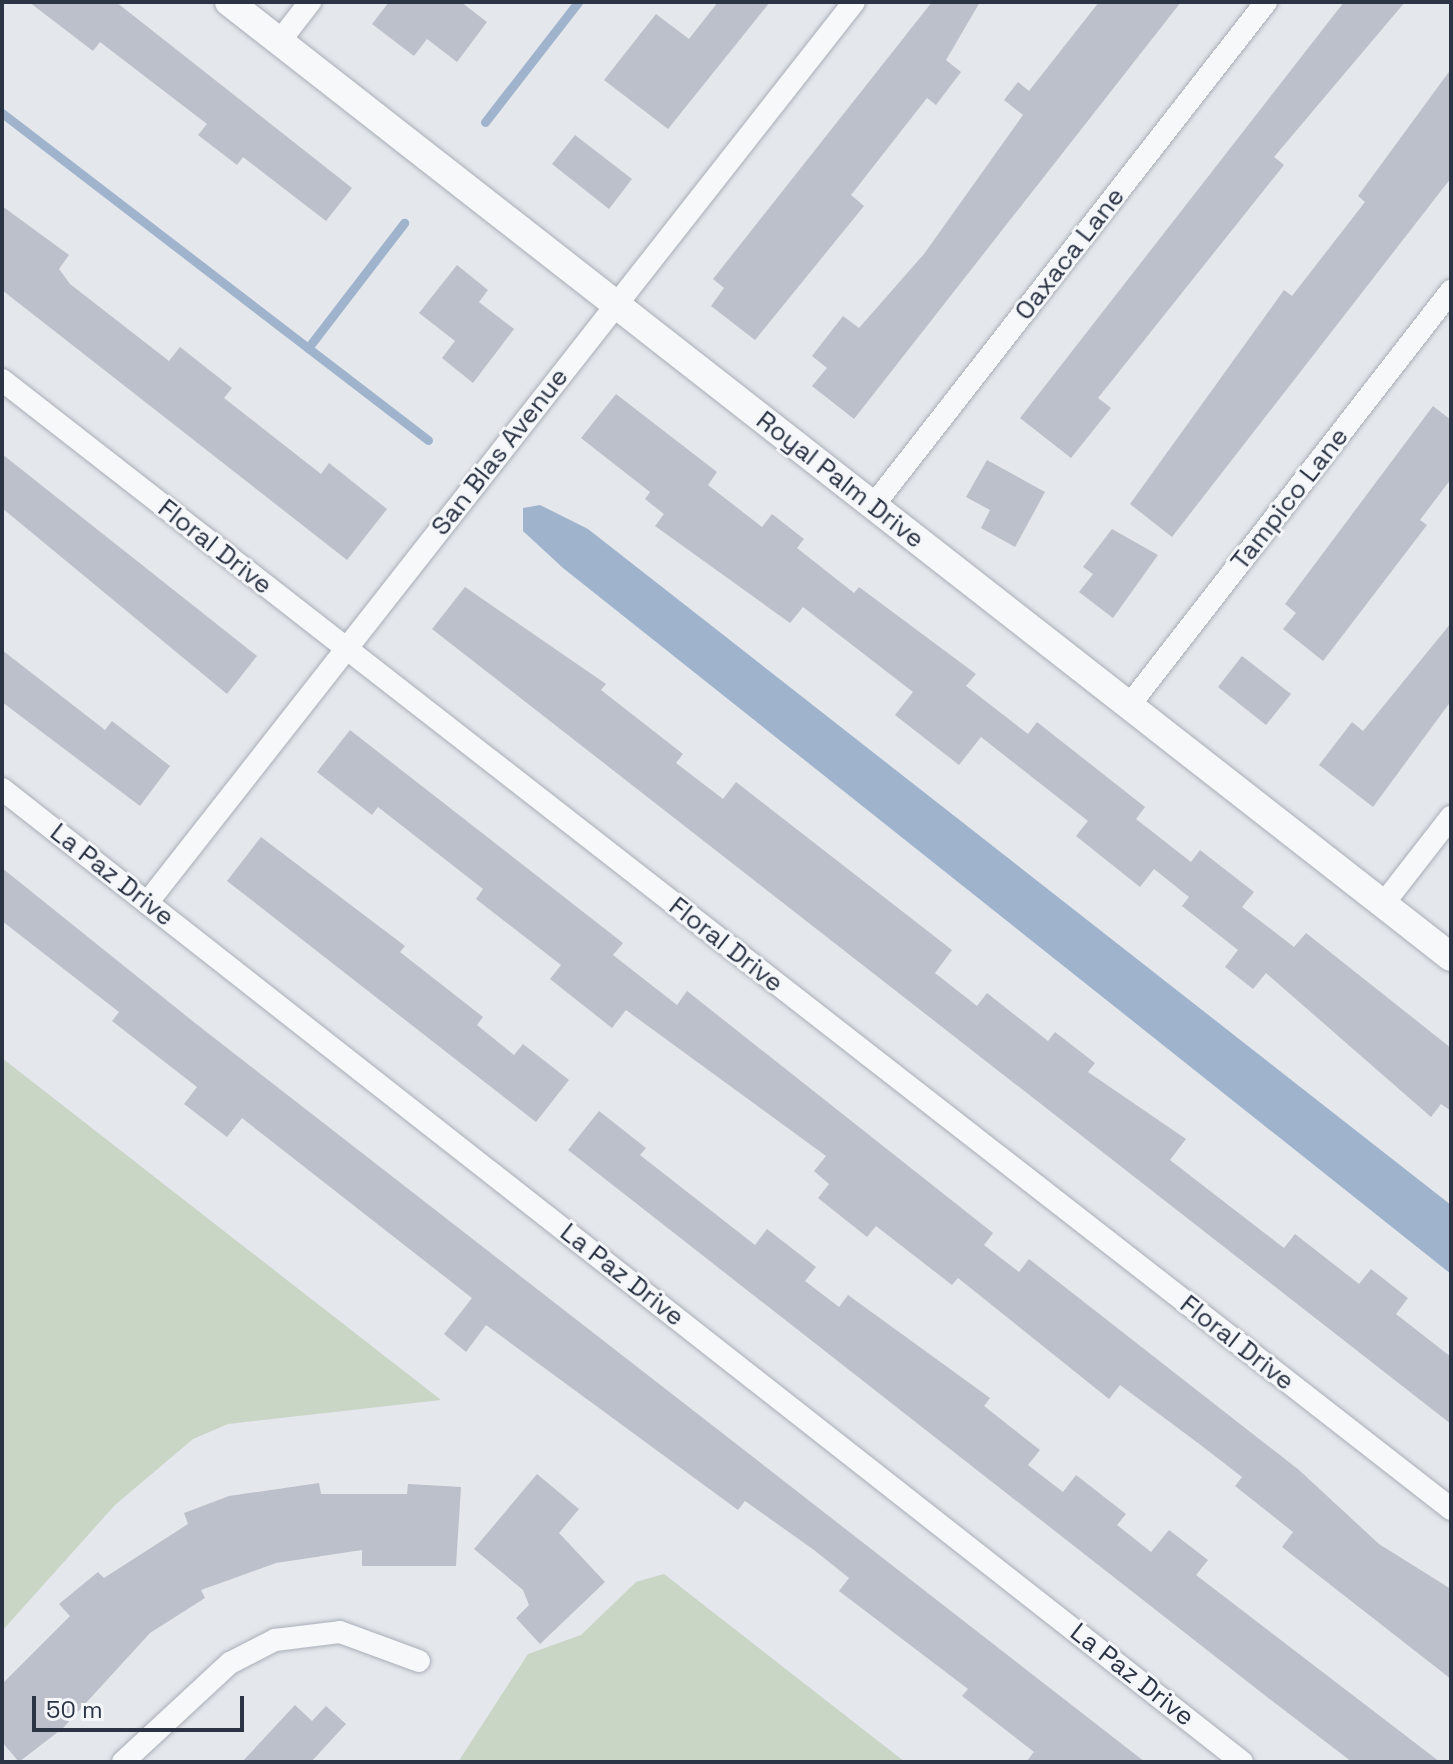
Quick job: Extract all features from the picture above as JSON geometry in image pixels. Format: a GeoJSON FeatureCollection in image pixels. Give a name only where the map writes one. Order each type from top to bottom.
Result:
{"type":"FeatureCollection","features":[{"type":"Feature","properties":{"kind":"street","name":"Royal Palm Drive"},"geometry":{"type":"LineString","coordinates":[[229,2],[1451,957]]}},
{"type":"Feature","properties":{"kind":"street"},"geometry":{"type":"LineString","coordinates":[[279,42],[310,2]]}},
{"type":"Feature","properties":{"kind":"street","name":"San Blas Avenue"},"geometry":{"type":"LineString","coordinates":[[147,903],[854,2]]}},
{"type":"Feature","properties":{"kind":"street","name":"Oaxaca Lane"},"geometry":{"type":"LineString","coordinates":[[873,506],[1266,2]]}},
{"type":"Feature","properties":{"kind":"street","name":"Tampico Lane"},"geometry":{"type":"LineString","coordinates":[[1128,707],[1451,291]]}},
{"type":"Feature","properties":{"kind":"street","name":"Floral Drive"},"geometry":{"type":"LineString","coordinates":[[2,380],[1451,1509]]}},
{"type":"Feature","properties":{"kind":"street","name":"La Paz Drive"},"geometry":{"type":"LineString","coordinates":[[2,789],[1242,1762]]}},
{"type":"Feature","properties":{"kind":"street"},"geometry":{"type":"LineString","coordinates":[[1384,903],[1451,817]]}},
{"type":"Feature","properties":{"kind":"street"},"geometry":{"type":"LineString","coordinates":[[123,1762],[230,1663],[275,1640],[340,1632],[419,1661]]}},
{"type":"Feature","properties":{"kind":"green space"},"geometry":{"type":"Polygon","coordinates":[[[2,1058],[441,1400],[228,1424],[193,1439],[115,1505],[2,1631],[2,1058]]]}},
{"type":"Feature","properties":{"kind":"green space"},"geometry":{"type":"Polygon","coordinates":[[[664,1574],[905,1762],[458,1762],[528,1654],[581,1635],[636,1582],[664,1574]]]}},
{"type":"Feature","properties":{"kind":"water"},"geometry":{"type":"Polygon","coordinates":[[[540,505],[588,529],[1451,1205],[1451,1274],[563,568],[523,531],[523,508],[540,505]]]}},
{"type":"Feature","properties":{"kind":"building"},"geometry":{"type":"Polygon","coordinates":[[[29,2],[116,2],[352,188],[326,221],[243,157],[237,165],[198,135],[207,124],[100,42],[93,51],[29,2]]]}},
{"type":"Feature","properties":{"kind":"building"},"geometry":{"type":"Polygon","coordinates":[[[389,2],[461,2],[487,22],[457,62],[427,39],[414,56],[372,24],[389,2]]]}},
{"type":"Feature","properties":{"kind":"building"},"geometry":{"type":"Polygon","coordinates":[[[718,2],[770,2],[668,129],[604,80],[656,14],[689,39],[718,2]]]}},
{"type":"Feature","properties":{"kind":"building"},"geometry":{"type":"Polygon","coordinates":[[[932,2],[980,2],[946,60],[961,72],[936,105],[927,98],[851,195],[864,206],[755,340],[711,306],[724,288],[713,279],[932,2]]]}},
{"type":"Feature","properties":{"kind":"building"},"geometry":{"type":"Polygon","coordinates":[[[1099,2],[1181,2],[854,419],[812,386],[827,368],[812,356],[843,316],[859,328],[924,254],[1023,115],[1004,100],[1018,82],[1029,91],[1099,2]]]}},
{"type":"Feature","properties":{"kind":"building"},"geometry":{"type":"Polygon","coordinates":[[[1344,2],[1405,2],[1274,157],[1284,165],[1098,398],[1111,408],[1071,458],[1020,418],[1344,2]]]}},
{"type":"Feature","properties":{"kind":"building"},"geometry":{"type":"Polygon","coordinates":[[[1451,69],[1451,178],[1172,537],[1130,504],[1284,290],[1292,296],[1365,202],[1358,196],[1451,69]]]}},
{"type":"Feature","properties":{"kind":"building"},"geometry":{"type":"Polygon","coordinates":[[[575,135],[632,179],[609,209],[552,164],[575,135]]]}},
{"type":"Feature","properties":{"kind":"building"},"geometry":{"type":"Polygon","coordinates":[[[2,206],[69,255],[59,269],[70,284],[169,361],[180,347],[232,388],[224,398],[321,474],[329,463],[387,509],[347,560],[2,290],[2,206]]]}},
{"type":"Feature","properties":{"kind":"building"},"geometry":{"type":"Polygon","coordinates":[[[457,265],[488,290],[479,302],[514,329],[473,383],[442,358],[455,341],[419,313],[457,265]]]}},
{"type":"Feature","properties":{"kind":"building"},"geometry":{"type":"Polygon","coordinates":[[[616,394],[717,472],[708,485],[762,527],[772,514],[804,539],[797,548],[854,593],[859,587],[976,674],[966,686],[1028,734],[1037,722],[1145,807],[1136,819],[1191,862],[1200,850],[1254,892],[1242,907],[1294,947],[1306,933],[1451,1048],[1451,1111],[1441,1104],[1431,1117],[1266,973],[1253,989],[1225,967],[1238,950],[1182,906],[1189,897],[1154,869],[1140,887],[1076,836],[1088,821],[981,737],[959,765],[895,715],[913,692],[803,607],[790,623],[655,526],[664,514],[645,499],[650,492],[581,438],[616,394]]]}},
{"type":"Feature","properties":{"kind":"building"},"geometry":{"type":"Polygon","coordinates":[[[1433,406],[1451,420],[1451,479],[1420,520],[1427,525],[1323,661],[1283,629],[1296,613],[1285,604],[1433,406]]]}},
{"type":"Feature","properties":{"kind":"building"},"geometry":{"type":"Polygon","coordinates":[[[2,454],[257,656],[227,694],[2,508],[2,454]]]}},
{"type":"Feature","properties":{"kind":"building"},"geometry":{"type":"Polygon","coordinates":[[[987,460],[1045,492],[1015,547],[981,528],[990,510],[966,497],[987,460]]]}},
{"type":"Feature","properties":{"kind":"building"},"geometry":{"type":"Polygon","coordinates":[[[1112,529],[1158,555],[1113,618],[1079,592],[1093,574],[1083,567],[1112,529]]]}},
{"type":"Feature","properties":{"kind":"building"},"geometry":{"type":"Polygon","coordinates":[[[465,587],[606,684],[601,690],[683,754],[676,763],[723,799],[736,782],[952,950],[935,973],[977,1006],[987,993],[1048,1041],[1055,1032],[1095,1063],[1088,1072],[1186,1139],[1170,1160],[1284,1248],[1295,1234],[1359,1284],[1371,1269],[1408,1298],[1396,1314],[1451,1357],[1451,1424],[432,629],[465,587]]]}},
{"type":"Feature","properties":{"kind":"building"},"geometry":{"type":"Polygon","coordinates":[[[1451,623],[1451,701],[1373,807],[1319,765],[1352,722],[1363,731],[1451,623]]]}},
{"type":"Feature","properties":{"kind":"building"},"geometry":{"type":"Polygon","coordinates":[[[2,650],[105,730],[112,721],[170,766],[140,806],[2,702],[2,650]]]}},
{"type":"Feature","properties":{"kind":"building"},"geometry":{"type":"Polygon","coordinates":[[[1242,656],[1291,694],[1266,725],[1218,687],[1242,656]]]}},
{"type":"Feature","properties":{"kind":"building"},"geometry":{"type":"Polygon","coordinates":[[[350,730],[623,943],[613,955],[677,1005],[687,991],[993,1233],[984,1245],[1019,1272],[1029,1259],[1299,1470],[1379,1544],[1451,1589],[1451,1679],[1282,1547],[1293,1532],[1235,1486],[1242,1477],[1120,1385],[1109,1399],[958,1278],[952,1285],[876,1226],[867,1237],[818,1198],[829,1184],[814,1171],[826,1156],[626,1010],[612,1028],[550,979],[561,965],[476,899],[483,889],[378,807],[372,815],[317,772],[350,730]]]}},
{"type":"Feature","properties":{"kind":"building"},"geometry":{"type":"Polygon","coordinates":[[[261,837],[405,946],[400,952],[483,1017],[477,1025],[514,1055],[523,1044],[569,1080],[536,1122],[227,881],[261,837]]]}},
{"type":"Feature","properties":{"kind":"building"},"geometry":{"type":"Polygon","coordinates":[[[2,868],[195,1023],[1145,1762],[1026,1762],[1034,1752],[962,1696],[968,1689],[839,1591],[849,1578],[814,1550],[745,1501],[738,1510],[486,1325],[466,1352],[444,1334],[472,1298],[242,1118],[227,1137],[184,1104],[197,1087],[112,1021],[119,1012],[2,921],[2,868]]]}},
{"type":"Feature","properties":{"kind":"building"},"geometry":{"type":"Polygon","coordinates":[[[599,1111],[646,1148],[640,1155],[755,1245],[767,1229],[816,1267],[805,1281],[839,1307],[848,1295],[990,1398],[984,1406],[1040,1450],[1028,1465],[1063,1492],[1076,1475],[1126,1514],[1117,1525],[1151,1552],[1169,1530],[1208,1560],[1196,1575],[1440,1762],[1352,1762],[1267,1697],[568,1150],[599,1111]]]}},
{"type":"Feature","properties":{"kind":"building"},"geometry":{"type":"Polygon","coordinates":[[[537,1474],[579,1509],[559,1533],[605,1582],[540,1644],[516,1618],[529,1605],[523,1590],[474,1549],[537,1474]]]}},
{"type":"Feature","properties":{"kind":"building"},"geometry":{"type":"Polygon","coordinates":[[[319,1483],[321,1494],[407,1494],[408,1484],[461,1487],[456,1566],[362,1566],[362,1550],[276,1563],[201,1590],[205,1598],[150,1633],[63,1728],[19,1762],[2,1742],[2,1684],[70,1616],[59,1604],[98,1572],[104,1578],[188,1524],[184,1513],[229,1496],[319,1483]]]}},
{"type":"Feature","properties":{"kind":"building"},"geometry":{"type":"Polygon","coordinates":[[[295,1705],[312,1721],[326,1706],[346,1724],[311,1762],[242,1762],[295,1705]]]}},
{"type":"Feature","properties":{"kind":"waterway"},"geometry":{"type":"LineString","coordinates":[[485,122],[578,2]]}},
{"type":"Feature","properties":{"kind":"waterway"},"geometry":{"type":"LineString","coordinates":[[2,113],[428,440]]}},
{"type":"Feature","properties":{"kind":"waterway"},"geometry":{"type":"LineString","coordinates":[[308,348],[404,223]]}}]}
